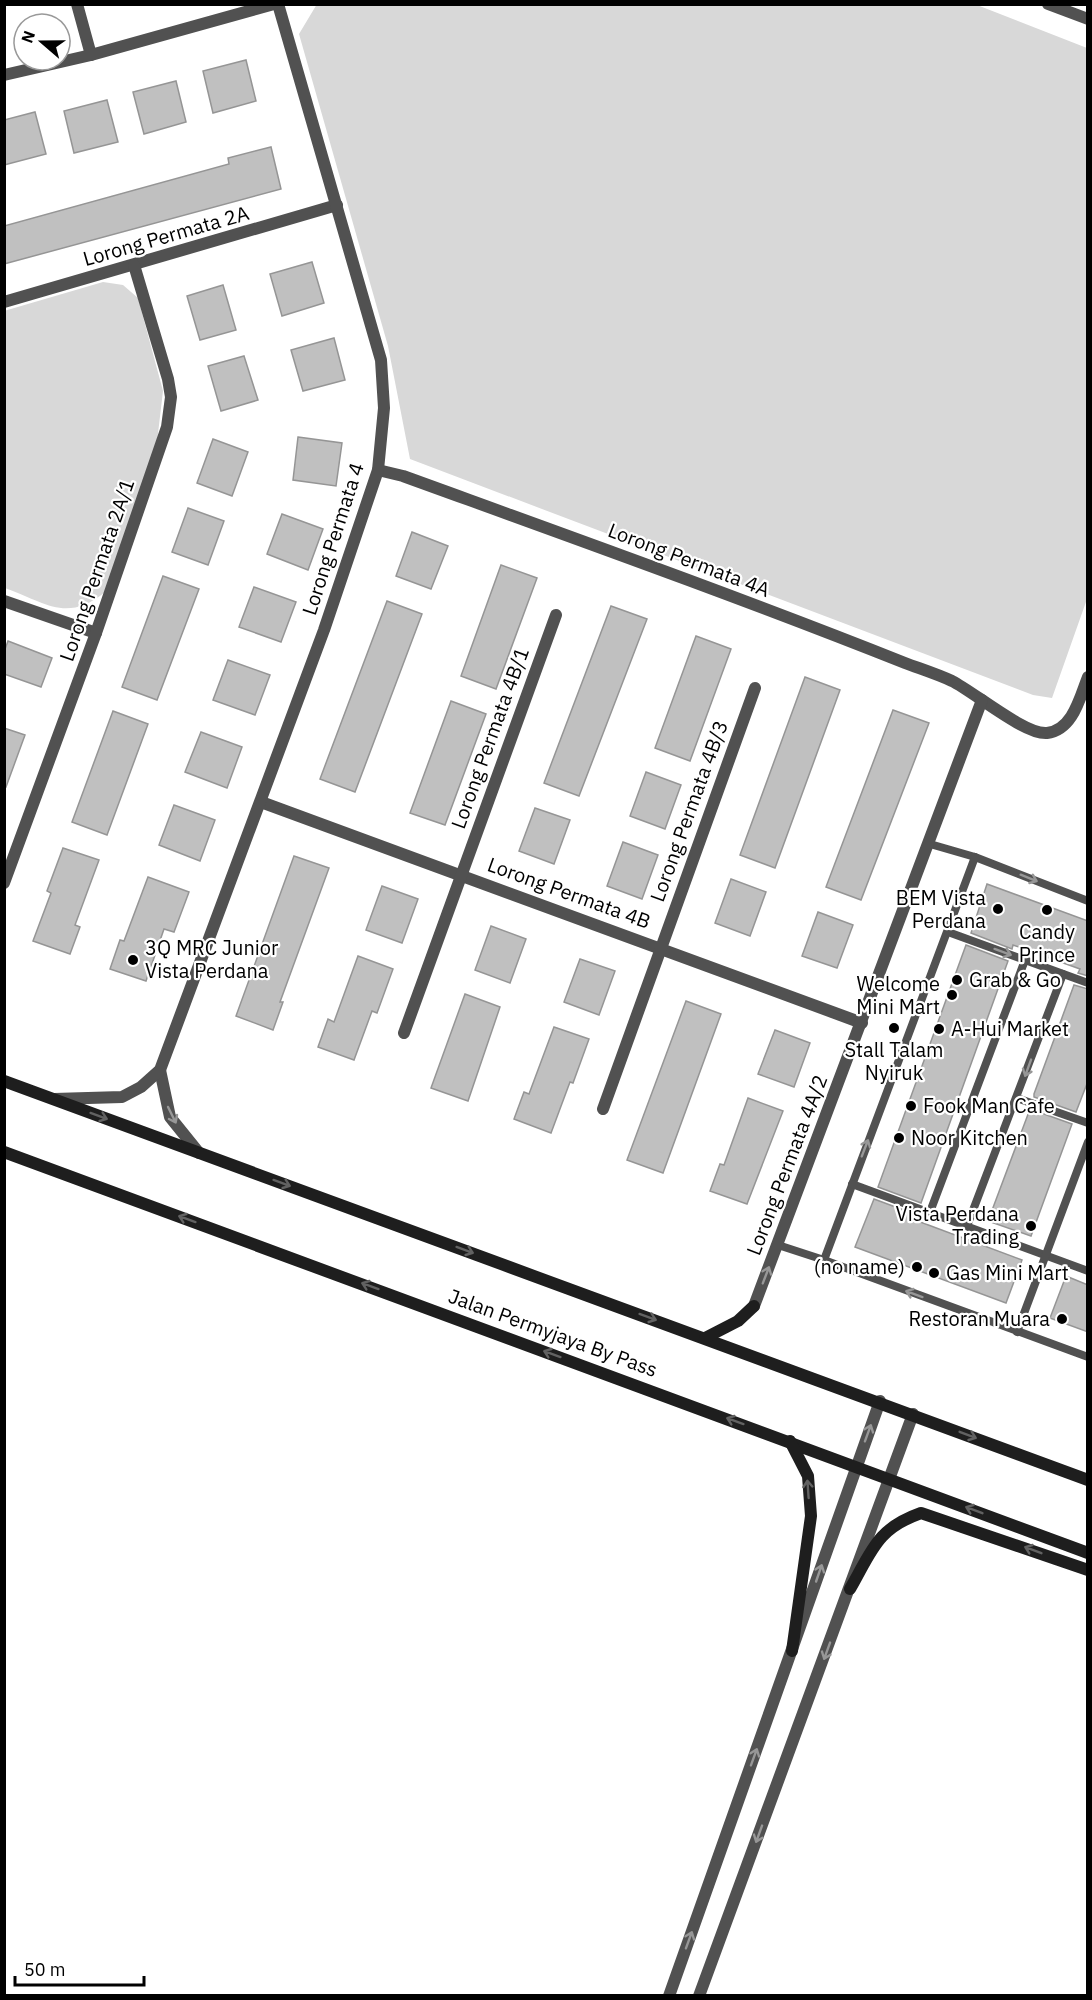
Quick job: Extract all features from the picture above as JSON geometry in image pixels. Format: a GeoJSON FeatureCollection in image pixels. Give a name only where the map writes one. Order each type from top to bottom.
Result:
{"type":"FeatureCollection","features":[{"type":"Feature","properties":{"kind":"main road"},"geometry":{"type":"LineString","coordinates":[[4,1081],[880,1401],[1088,1480]]}},
{"type":"Feature","properties":{"kind":"main road","name":"Jalan Permyjaya By Pass"},"geometry":{"type":"LineString","coordinates":[[4,1152],[1088,1553]]}},
{"type":"Feature","properties":{"kind":"main road"},"geometry":{"type":"LineString","coordinates":[[705,1338],[738,1321],[754,1306]]}},
{"type":"Feature","properties":{"kind":"main road"},"geometry":{"type":"LineString","coordinates":[[790,1441],[808,1476],[811,1516],[792,1651]]}},
{"type":"Feature","properties":{"kind":"main road"},"geometry":{"type":"LineString","coordinates":[[850,1589],[882,1535],[898,1521],[921,1513],[1088,1570]]}},
{"type":"Feature","properties":{"kind":"street"},"geometry":{"type":"LineString","coordinates":[[77,4],[91,55]]}},
{"type":"Feature","properties":{"kind":"street"},"geometry":{"type":"LineString","coordinates":[[4,75],[91,55],[276,4]]}},
{"type":"Feature","properties":{"kind":"street","name":"Lorong Permata 4"},"geometry":{"type":"LineString","coordinates":[[160,1070],[324,630],[378,470],[384,408],[381,360],[276,4]]}},
{"type":"Feature","properties":{"kind":"street"},"geometry":{"type":"LineString","coordinates":[[1048,4],[1088,19]]}},
{"type":"Feature","properties":{"kind":"street","name":"Lorong Permata 2A"},"geometry":{"type":"LineString","coordinates":[[4,302],[337,205]]}},
{"type":"Feature","properties":{"kind":"street","name":"Lorong Permata 2A/1"},"geometry":{"type":"LineString","coordinates":[[4,883],[96,633],[170,413],[171,397],[166,371],[134,265]]}},
{"type":"Feature","properties":{"kind":"street","name":"Lorong Permata 4A"},"geometry":{"type":"LineString","coordinates":[[378,470],[414,480],[863,646],[952,681],[1019,723],[1047,733],[1064,726],[1071,719],[1088,677]]}},
{"type":"Feature","properties":{"kind":"street"},"geometry":{"type":"LineString","coordinates":[[4,601],[96,633]]}},
{"type":"Feature","properties":{"kind":"street","name":"Lorong Permata 4B/1"},"geometry":{"type":"LineString","coordinates":[[404,1033],[556,615]]}},
{"type":"Feature","properties":{"kind":"street","name":"Lorong Permata 4B/3"},"geometry":{"type":"LineString","coordinates":[[603,1109],[754,688]]}},
{"type":"Feature","properties":{"kind":"street","name":"Lorong Permata 4A/2"},"geometry":{"type":"LineString","coordinates":[[754,1306],[930,844],[982,700]]}},
{"type":"Feature","properties":{"kind":"street","name":"Lorong Permata 4B"},"geometry":{"type":"LineString","coordinates":[[261,802],[862,1023]]}},
{"type":"Feature","properties":{"kind":"street"},"geometry":{"type":"LineString","coordinates":[[53,1099],[122,1096],[141,1087],[160,1070],[170,1116],[199,1153]]}},
{"type":"Feature","properties":{"kind":"street"},"geometry":{"type":"LineString","coordinates":[[669,1995],[880,1401]]}},
{"type":"Feature","properties":{"kind":"street"},"geometry":{"type":"LineString","coordinates":[[699,1995],[913,1414]]}},
{"type":"Feature","properties":{"kind":"lane"},"geometry":{"type":"LineString","coordinates":[[930,844],[975,857],[1088,902]]}},
{"type":"Feature","properties":{"kind":"lane"},"geometry":{"type":"LineString","coordinates":[[824,1260],[975,857]]}},
{"type":"Feature","properties":{"kind":"lane"},"geometry":{"type":"LineString","coordinates":[[948,933],[1088,983]]}},
{"type":"Feature","properties":{"kind":"lane"},"geometry":{"type":"LineString","coordinates":[[930,1212],[1025,960]]}},
{"type":"Feature","properties":{"kind":"lane"},"geometry":{"type":"LineString","coordinates":[[967,1226],[1063,974]]}},
{"type":"Feature","properties":{"kind":"lane"},"geometry":{"type":"LineString","coordinates":[[1017,1098],[1088,1123]]}},
{"type":"Feature","properties":{"kind":"lane"},"geometry":{"type":"LineString","coordinates":[[1017,1332],[1088,1142]]}},
{"type":"Feature","properties":{"kind":"lane"},"geometry":{"type":"LineString","coordinates":[[852,1184],[1088,1271]]}},
{"type":"Feature","properties":{"kind":"lane"},"geometry":{"type":"LineString","coordinates":[[778,1245],[1088,1357]]}},
{"type":"Feature","properties":{"kind":"shaded area"},"geometry":{"type":"Polygon","coordinates":[[[317,4],[977,5],[1087,48],[1087,599],[1052,698],[1033,695],[410,459],[388,346],[299,34],[317,4]]]}},
{"type":"Feature","properties":{"kind":"shaded area"},"geometry":{"type":"Polygon","coordinates":[[[103,282],[123,285],[138,298],[163,391],[157,442],[105,592],[79,607],[56,607],[5,588],[4,311],[103,282]]]}},
{"type":"Feature","properties":{"kind":"building"},"geometry":{"type":"Polygon","coordinates":[[[246,60],[256,101],[213,113],[203,71],[246,60]]]}},
{"type":"Feature","properties":{"kind":"building"},"geometry":{"type":"Polygon","coordinates":[[[176,81],[186,122],[144,134],[133,92],[176,81]]]}},
{"type":"Feature","properties":{"kind":"building"},"geometry":{"type":"Polygon","coordinates":[[[107,100],[118,142],[74,153],[64,111],[107,100]]]}},
{"type":"Feature","properties":{"kind":"building"},"geometry":{"type":"Polygon","coordinates":[[[35,112],[46,154],[4,165],[4,120],[35,112]]]}},
{"type":"Feature","properties":{"kind":"building"},"geometry":{"type":"Polygon","coordinates":[[[271,147],[281,189],[4,264],[4,226],[229,164],[228,158],[271,147]]]}},
{"type":"Feature","properties":{"kind":"building"},"geometry":{"type":"Polygon","coordinates":[[[312,262],[324,303],[282,316],[270,274],[312,262]]]}},
{"type":"Feature","properties":{"kind":"building"},"geometry":{"type":"Polygon","coordinates":[[[223,285],[236,330],[200,340],[187,296],[223,285]]]}},
{"type":"Feature","properties":{"kind":"building"},"geometry":{"type":"Polygon","coordinates":[[[334,338],[345,380],[303,391],[291,350],[334,338]]]}},
{"type":"Feature","properties":{"kind":"building"},"geometry":{"type":"Polygon","coordinates":[[[244,356],[258,400],[221,411],[208,366],[244,356]]]}},
{"type":"Feature","properties":{"kind":"building"},"geometry":{"type":"Polygon","coordinates":[[[298,437],[342,443],[336,486],[293,480],[298,437]]]}},
{"type":"Feature","properties":{"kind":"building"},"geometry":{"type":"Polygon","coordinates":[[[213,439],[248,452],[232,496],[197,483],[213,439]]]}},
{"type":"Feature","properties":{"kind":"building"},"geometry":{"type":"Polygon","coordinates":[[[188,508],[224,521],[208,565],[172,552],[188,508]]]}},
{"type":"Feature","properties":{"kind":"building"},"geometry":{"type":"Polygon","coordinates":[[[282,514],[323,529],[308,570],[267,554],[282,514]]]}},
{"type":"Feature","properties":{"kind":"building"},"geometry":{"type":"Polygon","coordinates":[[[412,532],[448,546],[431,589],[396,576],[412,532]]]}},
{"type":"Feature","properties":{"kind":"building"},"geometry":{"type":"Polygon","coordinates":[[[501,565],[537,578],[496,689],[461,676],[501,565]]]}},
{"type":"Feature","properties":{"kind":"building"},"geometry":{"type":"Polygon","coordinates":[[[163,576],[199,589],[157,700],[122,687],[163,576]]]}},
{"type":"Feature","properties":{"kind":"building"},"geometry":{"type":"Polygon","coordinates":[[[254,587],[296,602],[281,642],[239,627],[254,587]]]}},
{"type":"Feature","properties":{"kind":"building"},"geometry":{"type":"Polygon","coordinates":[[[387,601],[422,614],[355,792],[320,779],[387,601]]]}},
{"type":"Feature","properties":{"kind":"building"},"geometry":{"type":"Polygon","coordinates":[[[611,606],[647,619],[579,796],[544,783],[611,606]]]}},
{"type":"Feature","properties":{"kind":"building"},"geometry":{"type":"Polygon","coordinates":[[[696,636],[731,649],[690,761],[655,748],[696,636]]]}},
{"type":"Feature","properties":{"kind":"building"},"geometry":{"type":"Polygon","coordinates":[[[8,641],[52,658],[41,687],[4,674],[4,652],[8,641]]]}},
{"type":"Feature","properties":{"kind":"building"},"geometry":{"type":"Polygon","coordinates":[[[228,660],[270,675],[255,715],[213,700],[228,660]]]}},
{"type":"Feature","properties":{"kind":"building"},"geometry":{"type":"Polygon","coordinates":[[[805,677],[840,690],[775,868],[740,855],[805,677]]]}},
{"type":"Feature","properties":{"kind":"building"},"geometry":{"type":"Polygon","coordinates":[[[451,701],[486,714],[445,825],[410,813],[451,701]]]}},
{"type":"Feature","properties":{"kind":"building"},"geometry":{"type":"Polygon","coordinates":[[[893,710],[929,723],[861,900],[826,887],[893,710]]]}},
{"type":"Feature","properties":{"kind":"building"},"geometry":{"type":"Polygon","coordinates":[[[113,711],[148,724],[107,835],[72,822],[113,711]]]}},
{"type":"Feature","properties":{"kind":"building"},"geometry":{"type":"Polygon","coordinates":[[[4,728],[25,735],[6,787],[4,786],[4,728]]]}},
{"type":"Feature","properties":{"kind":"building"},"geometry":{"type":"Polygon","coordinates":[[[201,732],[242,747],[227,788],[185,772],[201,732]]]}},
{"type":"Feature","properties":{"kind":"building"},"geometry":{"type":"Polygon","coordinates":[[[646,772],[681,785],[665,829],[630,816],[646,772]]]}},
{"type":"Feature","properties":{"kind":"building"},"geometry":{"type":"Polygon","coordinates":[[[174,805],[215,820],[200,861],[159,845],[174,805]]]}},
{"type":"Feature","properties":{"kind":"building"},"geometry":{"type":"Polygon","coordinates":[[[535,808],[570,820],[554,864],[519,851],[535,808]]]}},
{"type":"Feature","properties":{"kind":"building"},"geometry":{"type":"Polygon","coordinates":[[[623,842],[658,855],[642,899],[607,886],[623,842]]]}},
{"type":"Feature","properties":{"kind":"building"},"geometry":{"type":"Polygon","coordinates":[[[63,848],[99,860],[75,925],[80,927],[70,954],[33,941],[51,893],[47,891],[63,848]]]}},
{"type":"Feature","properties":{"kind":"building"},"geometry":{"type":"Polygon","coordinates":[[[294,856],[329,868],[280,1002],[283,1002],[273,1030],[236,1016],[294,856]]]}},
{"type":"Feature","properties":{"kind":"building"},"geometry":{"type":"Polygon","coordinates":[[[148,877],[189,892],[174,932],[164,929],[146,981],[110,969],[120,940],[124,941],[148,877]]]}},
{"type":"Feature","properties":{"kind":"building"},"geometry":{"type":"Polygon","coordinates":[[[731,879],[766,892],[750,936],[715,923],[731,879]]]}},
{"type":"Feature","properties":{"kind":"building"},"geometry":{"type":"Polygon","coordinates":[[[987,884],[1088,921],[1088,976],[1078,973],[1080,969],[1013,945],[1012,949],[971,933],[987,884]]]}},
{"type":"Feature","properties":{"kind":"building"},"geometry":{"type":"Polygon","coordinates":[[[382,886],[418,899],[402,943],[366,930],[382,886]]]}},
{"type":"Feature","properties":{"kind":"building"},"geometry":{"type":"Polygon","coordinates":[[[818,912],[853,925],[837,968],[802,956],[818,912]]]}},
{"type":"Feature","properties":{"kind":"building"},"geometry":{"type":"Polygon","coordinates":[[[491,926],[526,939],[510,983],[475,970],[491,926]]]}},
{"type":"Feature","properties":{"kind":"building"},"geometry":{"type":"Polygon","coordinates":[[[966,945],[1008,961],[921,1203],[878,1187],[966,945]]]}},
{"type":"Feature","properties":{"kind":"building"},"geometry":{"type":"Polygon","coordinates":[[[358,956],[393,969],[377,1013],[372,1011],[354,1060],[318,1047],[328,1019],[334,1022],[358,956]]]}},
{"type":"Feature","properties":{"kind":"building"},"geometry":{"type":"Polygon","coordinates":[[[580,959],[615,971],[599,1015],[564,1002],[580,959]]]}},
{"type":"Feature","properties":{"kind":"building"},"geometry":{"type":"Polygon","coordinates":[[[1074,985],[1088,989],[1088,1081],[1076,1112],[1034,1097],[1074,985]]]}},
{"type":"Feature","properties":{"kind":"building"},"geometry":{"type":"Polygon","coordinates":[[[465,994],[500,1007],[468,1101],[431,1088],[465,994]]]}},
{"type":"Feature","properties":{"kind":"building"},"geometry":{"type":"Polygon","coordinates":[[[686,1001],[721,1014],[663,1173],[627,1160],[686,1001]]]}},
{"type":"Feature","properties":{"kind":"building"},"geometry":{"type":"Polygon","coordinates":[[[554,1027],[589,1039],[551,1133],[514,1119],[524,1092],[529,1094],[554,1027]]]}},
{"type":"Feature","properties":{"kind":"building"},"geometry":{"type":"Polygon","coordinates":[[[775,1030],[810,1043],[794,1087],[758,1074],[775,1030]]]}},
{"type":"Feature","properties":{"kind":"building"},"geometry":{"type":"Polygon","coordinates":[[[748,1098],[783,1111],[747,1204],[710,1191],[720,1164],[724,1165],[748,1098]]]}},
{"type":"Feature","properties":{"kind":"building"},"geometry":{"type":"Polygon","coordinates":[[[1030,1109],[1072,1124],[1031,1236],[988,1221],[1030,1109]]]}},
{"type":"Feature","properties":{"kind":"building"},"geometry":{"type":"Polygon","coordinates":[[[874,1199],[917,1215],[915,1220],[1022,1260],[1006,1303],[855,1247],[874,1199]]]}},
{"type":"Feature","properties":{"kind":"building"},"geometry":{"type":"Polygon","coordinates":[[[1066,1276],[1088,1285],[1088,1332],[1050,1318],[1066,1276]]]}},
{"type":"Feature","properties":{"kind":"place","name":"BEM Vista Perdana"},"geometry":{"type":"Point","coordinates":[998,909]}},
{"type":"Feature","properties":{"kind":"place","name":"Candy Prince"},"geometry":{"type":"Point","coordinates":[1047,910]}},
{"type":"Feature","properties":{"kind":"place","name":"3Q MRC Junior Vista Perdana"},"geometry":{"type":"Point","coordinates":[133,960]}},
{"type":"Feature","properties":{"kind":"place","name":"Grab & Go"},"geometry":{"type":"Point","coordinates":[957,980]}},
{"type":"Feature","properties":{"kind":"place","name":"Welcome Mini Mart"},"geometry":{"type":"Point","coordinates":[952,995]}},
{"type":"Feature","properties":{"kind":"place","name":"Stall Talam Nyiruk"},"geometry":{"type":"Point","coordinates":[894,1028]}},
{"type":"Feature","properties":{"kind":"place","name":"A-Hui Market"},"geometry":{"type":"Point","coordinates":[939,1029]}},
{"type":"Feature","properties":{"kind":"place","name":"Fook Man Cafe"},"geometry":{"type":"Point","coordinates":[911,1106]}},
{"type":"Feature","properties":{"kind":"place","name":"Noor Kitchen"},"geometry":{"type":"Point","coordinates":[899,1138]}},
{"type":"Feature","properties":{"kind":"place","name":"Vista Perdana Trading"},"geometry":{"type":"Point","coordinates":[1031,1226]}},
{"type":"Feature","properties":{"kind":"place","name":"(no name)"},"geometry":{"type":"Point","coordinates":[917,1267]}},
{"type":"Feature","properties":{"kind":"place","name":"Gas Mini Mart"},"geometry":{"type":"Point","coordinates":[934,1273]}},
{"type":"Feature","properties":{"kind":"place","name":"Restoran Muara"},"geometry":{"type":"Point","coordinates":[1062,1319]}}]}
